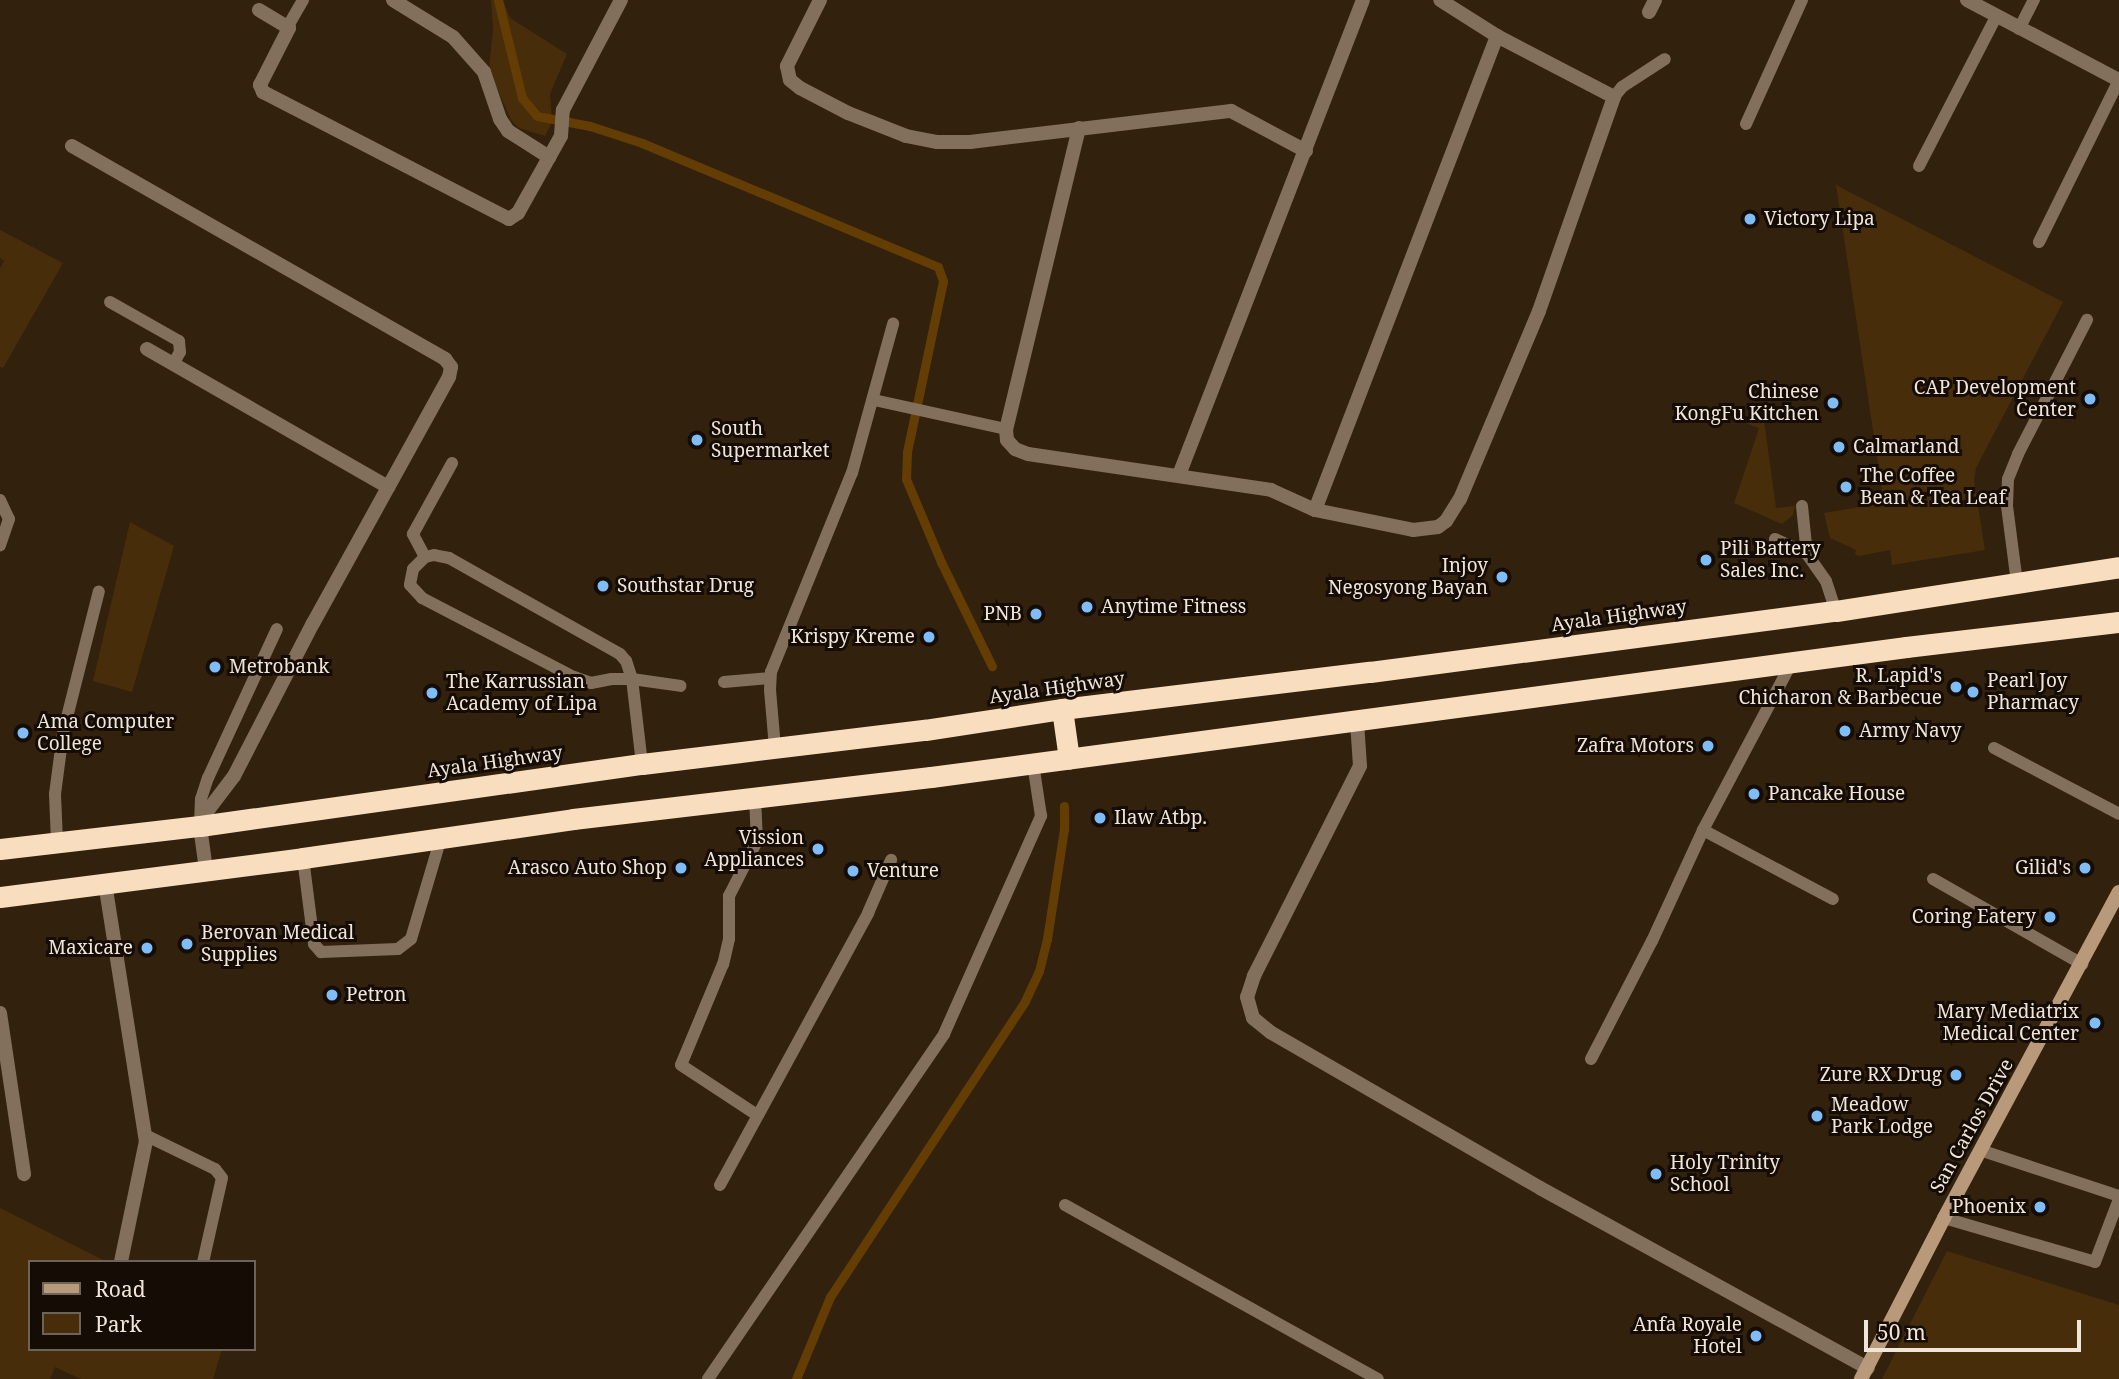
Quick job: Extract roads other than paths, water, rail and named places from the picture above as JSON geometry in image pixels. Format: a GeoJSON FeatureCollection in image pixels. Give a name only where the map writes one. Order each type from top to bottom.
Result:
{"type":"FeatureCollection","features":[{"type":"Feature","properties":{"kind":"highway","name":"Ayala Highway"},"geometry":{"type":"LineString","coordinates":[[0,849],[200,826],[642,764],[925,730],[1062,709],[1836,611],[2119,567]]}},
{"type":"Feature","properties":{"kind":"highway"},"geometry":{"type":"LineString","coordinates":[[0,897],[755,797],[1357,722],[1792,662],[2119,622]]}},
{"type":"Feature","properties":{"kind":"highway"},"geometry":{"type":"LineString","coordinates":[[1062,709],[1069,759]]}},
{"type":"Feature","properties":{"kind":"street"},"geometry":{"type":"LineString","coordinates":[[393,0],[453,37],[484,72],[500,119],[508,131],[549,157]]}},
{"type":"Feature","properties":{"kind":"street"},"geometry":{"type":"LineString","coordinates":[[259,10],[288,26],[260,85],[263,92],[505,218],[513,218],[561,136],[563,110],[621,0]]}},
{"type":"Feature","properties":{"kind":"street"},"geometry":{"type":"LineString","coordinates":[[820,0],[787,66],[790,80],[848,113],[906,136],[937,142],[991,140],[1231,111],[1306,150]]}},
{"type":"Feature","properties":{"kind":"street"},"geometry":{"type":"LineString","coordinates":[[1180,475],[1363,0]]}},
{"type":"Feature","properties":{"kind":"street"},"geometry":{"type":"LineString","coordinates":[[1079,128],[1006,429],[1006,440],[1028,454],[1180,475],[1271,491],[1315,510],[1412,530],[1438,527],[1453,511],[1539,311],[1614,97],[1497,36],[1440,0]]}},
{"type":"Feature","properties":{"kind":"street"},"geometry":{"type":"LineString","coordinates":[[1967,0],[2119,80]]}},
{"type":"Feature","properties":{"kind":"street"},"geometry":{"type":"LineString","coordinates":[[1315,510],[1497,36]]}},
{"type":"Feature","properties":{"kind":"street"},"geometry":{"type":"LineString","coordinates":[[72,146],[448,363],[449,377],[234,776],[205,812],[200,826],[206,870]]}},
{"type":"Feature","properties":{"kind":"street"},"geometry":{"type":"LineString","coordinates":[[147,349],[388,487]]}},
{"type":"Feature","properties":{"kind":"street"},"geometry":{"type":"LineString","coordinates":[[1357,722],[1360,766],[1254,976],[1247,997],[1253,1018],[1270,1032],[1865,1373]]}},
{"type":"Feature","properties":{"kind":"street"},"geometry":{"type":"LineString","coordinates":[[105,883],[146,1148],[121,1260]]}},
{"type":"Feature","properties":{"kind":"street","name":"San Carlos Drive"},"geometry":{"type":"LineString","coordinates":[[1865,1373],[1944,1218],[2119,892]]}},
{"type":"Feature","properties":{"kind":"street"},"geometry":{"type":"LineString","coordinates":[[0,1013],[24,1174]]}},
{"type":"Feature","properties":{"kind":"lane"},"geometry":{"type":"LineString","coordinates":[[288,26],[303,0]]}},
{"type":"Feature","properties":{"kind":"lane"},"geometry":{"type":"LineString","coordinates":[[1746,124],[1802,0]]}},
{"type":"Feature","properties":{"kind":"lane"},"geometry":{"type":"LineString","coordinates":[[2019,29],[2034,0]]}},
{"type":"Feature","properties":{"kind":"lane"},"geometry":{"type":"LineString","coordinates":[[1919,166],[1996,17]]}},
{"type":"Feature","properties":{"kind":"lane"},"geometry":{"type":"LineString","coordinates":[[1614,97],[1622,88],[1665,59]]}},
{"type":"Feature","properties":{"kind":"lane"},"geometry":{"type":"LineString","coordinates":[[2039,242],[2119,80]]}},
{"type":"Feature","properties":{"kind":"lane"},"geometry":{"type":"LineString","coordinates":[[110,302],[179,341],[180,352],[173,364]]}},
{"type":"Feature","properties":{"kind":"lane"},"geometry":{"type":"LineString","coordinates":[[2017,583],[2007,506],[2008,479],[2018,453],[2087,320]]}},
{"type":"Feature","properties":{"kind":"lane"},"geometry":{"type":"LineString","coordinates":[[775,748],[770,678],[848,485],[874,400],[893,324]]}},
{"type":"Feature","properties":{"kind":"lane"},"geometry":{"type":"LineString","coordinates":[[874,400],[1006,429]]}},
{"type":"Feature","properties":{"kind":"lane"},"geometry":{"type":"LineString","coordinates":[[425,558],[414,534],[452,463]]}},
{"type":"Feature","properties":{"kind":"lane"},"geometry":{"type":"LineString","coordinates":[[0,500],[9,519],[0,545]]}},
{"type":"Feature","properties":{"kind":"lane"},"geometry":{"type":"LineString","coordinates":[[1802,506],[1807,554],[1826,581],[1836,611]]}},
{"type":"Feature","properties":{"kind":"lane"},"geometry":{"type":"LineString","coordinates":[[1775,539],[1807,554]]}},
{"type":"Feature","properties":{"kind":"lane"},"geometry":{"type":"LineString","coordinates":[[642,764],[632,679],[626,661],[614,649],[449,558],[434,555],[425,558],[410,576],[410,585],[422,598],[587,683],[632,679],[681,686]]}},
{"type":"Feature","properties":{"kind":"lane"},"geometry":{"type":"LineString","coordinates":[[57,842],[55,794],[63,733],[99,591]]}},
{"type":"Feature","properties":{"kind":"lane"},"geometry":{"type":"LineString","coordinates":[[200,826],[201,799],[208,778],[277,629]]}},
{"type":"Feature","properties":{"kind":"lane"},"geometry":{"type":"LineString","coordinates":[[1591,1059],[1653,941],[1703,830],[1792,662]]}},
{"type":"Feature","properties":{"kind":"lane"},"geometry":{"type":"LineString","coordinates":[[724,682],[770,678]]}},
{"type":"Feature","properties":{"kind":"lane"},"geometry":{"type":"LineString","coordinates":[[1994,748],[2119,814]]}},
{"type":"Feature","properties":{"kind":"lane"},"geometry":{"type":"LineString","coordinates":[[708,1379],[944,1034],[1041,816],[1033,764]]}},
{"type":"Feature","properties":{"kind":"lane"},"geometry":{"type":"LineString","coordinates":[[755,797],[757,841],[729,896],[729,939],[723,964],[681,1065],[757,1115]]}},
{"type":"Feature","properties":{"kind":"lane"},"geometry":{"type":"LineString","coordinates":[[1703,830],[1833,899]]}},
{"type":"Feature","properties":{"kind":"lane"},"geometry":{"type":"LineString","coordinates":[[303,858],[314,944],[321,952],[398,949],[411,939],[441,838]]}},
{"type":"Feature","properties":{"kind":"lane"},"geometry":{"type":"LineString","coordinates":[[720,1185],[867,914],[891,860]]}},
{"type":"Feature","properties":{"kind":"lane"},"geometry":{"type":"LineString","coordinates":[[1933,879],[2082,964]]}},
{"type":"Feature","properties":{"kind":"lane"},"geometry":{"type":"LineString","coordinates":[[145,1135],[215,1169],[222,1178],[202,1260]]}},
{"type":"Feature","properties":{"kind":"lane"},"geometry":{"type":"LineString","coordinates":[[1944,1218],[2095,1262],[2119,1197],[1980,1150]]}},
{"type":"Feature","properties":{"kind":"lane"},"geometry":{"type":"LineString","coordinates":[[1065,1205],[1378,1379]]}},
{"type":"Feature","properties":{"kind":"waterway"},"geometry":{"type":"LineString","coordinates":[[498,0],[522,98],[537,116],[590,126],[642,143],[938,267],[943,281],[907,452],[906,479],[941,562],[992,666]]}},
{"type":"Feature","properties":{"kind":"waterway"},"geometry":{"type":"LineString","coordinates":[[796,1379],[830,1297],[1025,1001],[1039,971],[1047,939],[1064,829],[1064,806]]}},
{"type":"Feature","properties":{"kind":"place","name":"Victory Lipa"},"geometry":{"type":"Point","coordinates":[1750,219]}},
{"type":"Feature","properties":{"kind":"place","name":"CAP Development Center"},"geometry":{"type":"Point","coordinates":[2090,399]}},
{"type":"Feature","properties":{"kind":"place","name":"Chinese KongFu Kitchen"},"geometry":{"type":"Point","coordinates":[1833,403]}},
{"type":"Feature","properties":{"kind":"place","name":"South Supermarket"},"geometry":{"type":"Point","coordinates":[697,440]}},
{"type":"Feature","properties":{"kind":"place","name":"Calmarland"},"geometry":{"type":"Point","coordinates":[1839,447]}},
{"type":"Feature","properties":{"kind":"place","name":"The Coffee Bean & Tea Leaf"},"geometry":{"type":"Point","coordinates":[1846,487]}},
{"type":"Feature","properties":{"kind":"place","name":"Pili Battery Sales Inc."},"geometry":{"type":"Point","coordinates":[1706,560]}},
{"type":"Feature","properties":{"kind":"place","name":"Injoy Negosyong Bayan"},"geometry":{"type":"Point","coordinates":[1502,577]}},
{"type":"Feature","properties":{"kind":"place","name":"Southstar Drug"},"geometry":{"type":"Point","coordinates":[603,586]}},
{"type":"Feature","properties":{"kind":"place","name":"Anytime Fitness"},"geometry":{"type":"Point","coordinates":[1087,607]}},
{"type":"Feature","properties":{"kind":"place","name":"PNB"},"geometry":{"type":"Point","coordinates":[1036,614]}},
{"type":"Feature","properties":{"kind":"place","name":"Krispy Kreme"},"geometry":{"type":"Point","coordinates":[929,637]}},
{"type":"Feature","properties":{"kind":"place","name":"Metrobank"},"geometry":{"type":"Point","coordinates":[215,667]}},
{"type":"Feature","properties":{"kind":"place","name":"R. Lapid's Chicharon & Barbecue"},"geometry":{"type":"Point","coordinates":[1956,687]}},
{"type":"Feature","properties":{"kind":"place","name":"Pearl Joy Pharmacy"},"geometry":{"type":"Point","coordinates":[1973,692]}},
{"type":"Feature","properties":{"kind":"place","name":"The Karrussian Academy of Lipa"},"geometry":{"type":"Point","coordinates":[432,693]}},
{"type":"Feature","properties":{"kind":"place","name":"Army Navy"},"geometry":{"type":"Point","coordinates":[1845,731]}},
{"type":"Feature","properties":{"kind":"place","name":"Ama Computer College"},"geometry":{"type":"Point","coordinates":[23,733]}},
{"type":"Feature","properties":{"kind":"place","name":"Zafra Motors"},"geometry":{"type":"Point","coordinates":[1708,746]}},
{"type":"Feature","properties":{"kind":"place","name":"Pancake House"},"geometry":{"type":"Point","coordinates":[1754,794]}},
{"type":"Feature","properties":{"kind":"place","name":"Ilaw Atbp."},"geometry":{"type":"Point","coordinates":[1100,818]}},
{"type":"Feature","properties":{"kind":"place","name":"Vission Appliances"},"geometry":{"type":"Point","coordinates":[818,849]}},
{"type":"Feature","properties":{"kind":"place","name":"Arasco Auto Shop"},"geometry":{"type":"Point","coordinates":[681,868]}},
{"type":"Feature","properties":{"kind":"place","name":"Gilid's"},"geometry":{"type":"Point","coordinates":[2085,868]}},
{"type":"Feature","properties":{"kind":"place","name":"Venture"},"geometry":{"type":"Point","coordinates":[853,871]}},
{"type":"Feature","properties":{"kind":"place","name":"Coring Eatery"},"geometry":{"type":"Point","coordinates":[2050,917]}},
{"type":"Feature","properties":{"kind":"place","name":"Berovan Medical Supplies"},"geometry":{"type":"Point","coordinates":[187,944]}},
{"type":"Feature","properties":{"kind":"place","name":"Maxicare"},"geometry":{"type":"Point","coordinates":[147,948]}},
{"type":"Feature","properties":{"kind":"place","name":"Petron"},"geometry":{"type":"Point","coordinates":[332,995]}},
{"type":"Feature","properties":{"kind":"place","name":"Mary Mediatrix Medical Center"},"geometry":{"type":"Point","coordinates":[2095,1023]}},
{"type":"Feature","properties":{"kind":"place","name":"Zure RX Drug"},"geometry":{"type":"Point","coordinates":[1956,1075]}},
{"type":"Feature","properties":{"kind":"place","name":"Meadow Park Lodge"},"geometry":{"type":"Point","coordinates":[1817,1116]}},
{"type":"Feature","properties":{"kind":"place","name":"Holy Trinity School"},"geometry":{"type":"Point","coordinates":[1656,1174]}},
{"type":"Feature","properties":{"kind":"place","name":"Phoenix"},"geometry":{"type":"Point","coordinates":[2040,1207]}},
{"type":"Feature","properties":{"kind":"place","name":"Anfa Royale Hotel"},"geometry":{"type":"Point","coordinates":[1756,1336]}}]}
